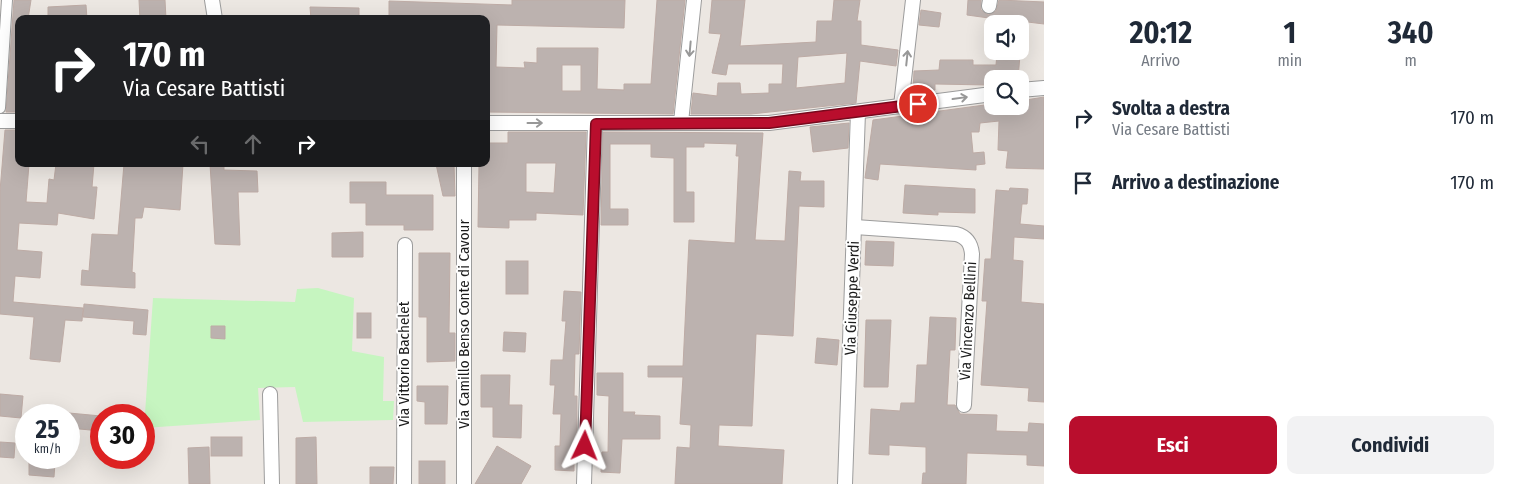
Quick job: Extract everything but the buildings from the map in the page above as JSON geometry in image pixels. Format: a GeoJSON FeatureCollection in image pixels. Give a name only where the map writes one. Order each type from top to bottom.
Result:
{"type":"FeatureCollection","features":[{"type":"Feature","properties":{"kind":"street"},"geometry":{"type":"LineString","coordinates":[[0,108],[7,0]]}},
{"type":"Feature","properties":{"kind":"street"},"geometry":{"type":"LineString","coordinates":[[212,0],[214,15]]}},
{"type":"Feature","properties":{"kind":"street"},"geometry":{"type":"LineString","coordinates":[[681,122],[694,0]]}},
{"type":"Feature","properties":{"kind":"street"},"geometry":{"type":"LineString","coordinates":[[901,106],[913,0]]}},
{"type":"Feature","properties":{"kind":"street"},"geometry":{"type":"LineString","coordinates":[[1029,89],[1044,88]]}},
{"type":"Feature","properties":{"kind":"street"},"geometry":{"type":"LineString","coordinates":[[490,123],[769,123],[984,95]]}},
{"type":"Feature","properties":{"kind":"street","name":"Via Giuseppe Verdi"},"geometry":{"type":"LineString","coordinates":[[845,484],[858,112]]}},
{"type":"Feature","properties":{"kind":"street"},"geometry":{"type":"LineString","coordinates":[[0,120],[15,121]]}},
{"type":"Feature","properties":{"kind":"street"},"geometry":{"type":"LineString","coordinates":[[584,484],[596,124]]}},
{"type":"Feature","properties":{"kind":"street","name":"Via Camillo Benso Conte di Cavour"},"geometry":{"type":"LineString","coordinates":[[464,167],[464,484]]}},
{"type":"Feature","properties":{"kind":"street","name":"Via Vincenzo Bellini"},"geometry":{"type":"LineString","coordinates":[[855,227],[953,234],[967,238],[972,254],[964,405]]}},
{"type":"Feature","properties":{"kind":"street","name":"Via Vittorio Bachelet"},"geometry":{"type":"LineString","coordinates":[[404,484],[405,245]]}},
{"type":"Feature","properties":{"kind":"street"},"geometry":{"type":"LineString","coordinates":[[270,394],[272,484]]}},
{"type":"Feature","properties":{"kind":"green space"},"geometry":{"type":"Polygon","coordinates":[[[318,288],[354,298],[352,351],[384,357],[383,401],[394,401],[393,420],[303,422],[295,387],[258,388],[260,420],[155,427],[155,404],[146,404],[153,298],[295,302],[297,289],[318,288]]]}},
{"type":"Feature","properties":{"kind":"route"},"geometry":{"type":"LineString","coordinates":[[585,446],[596,124],[676,122],[769,123],[918,104]]}}]}
